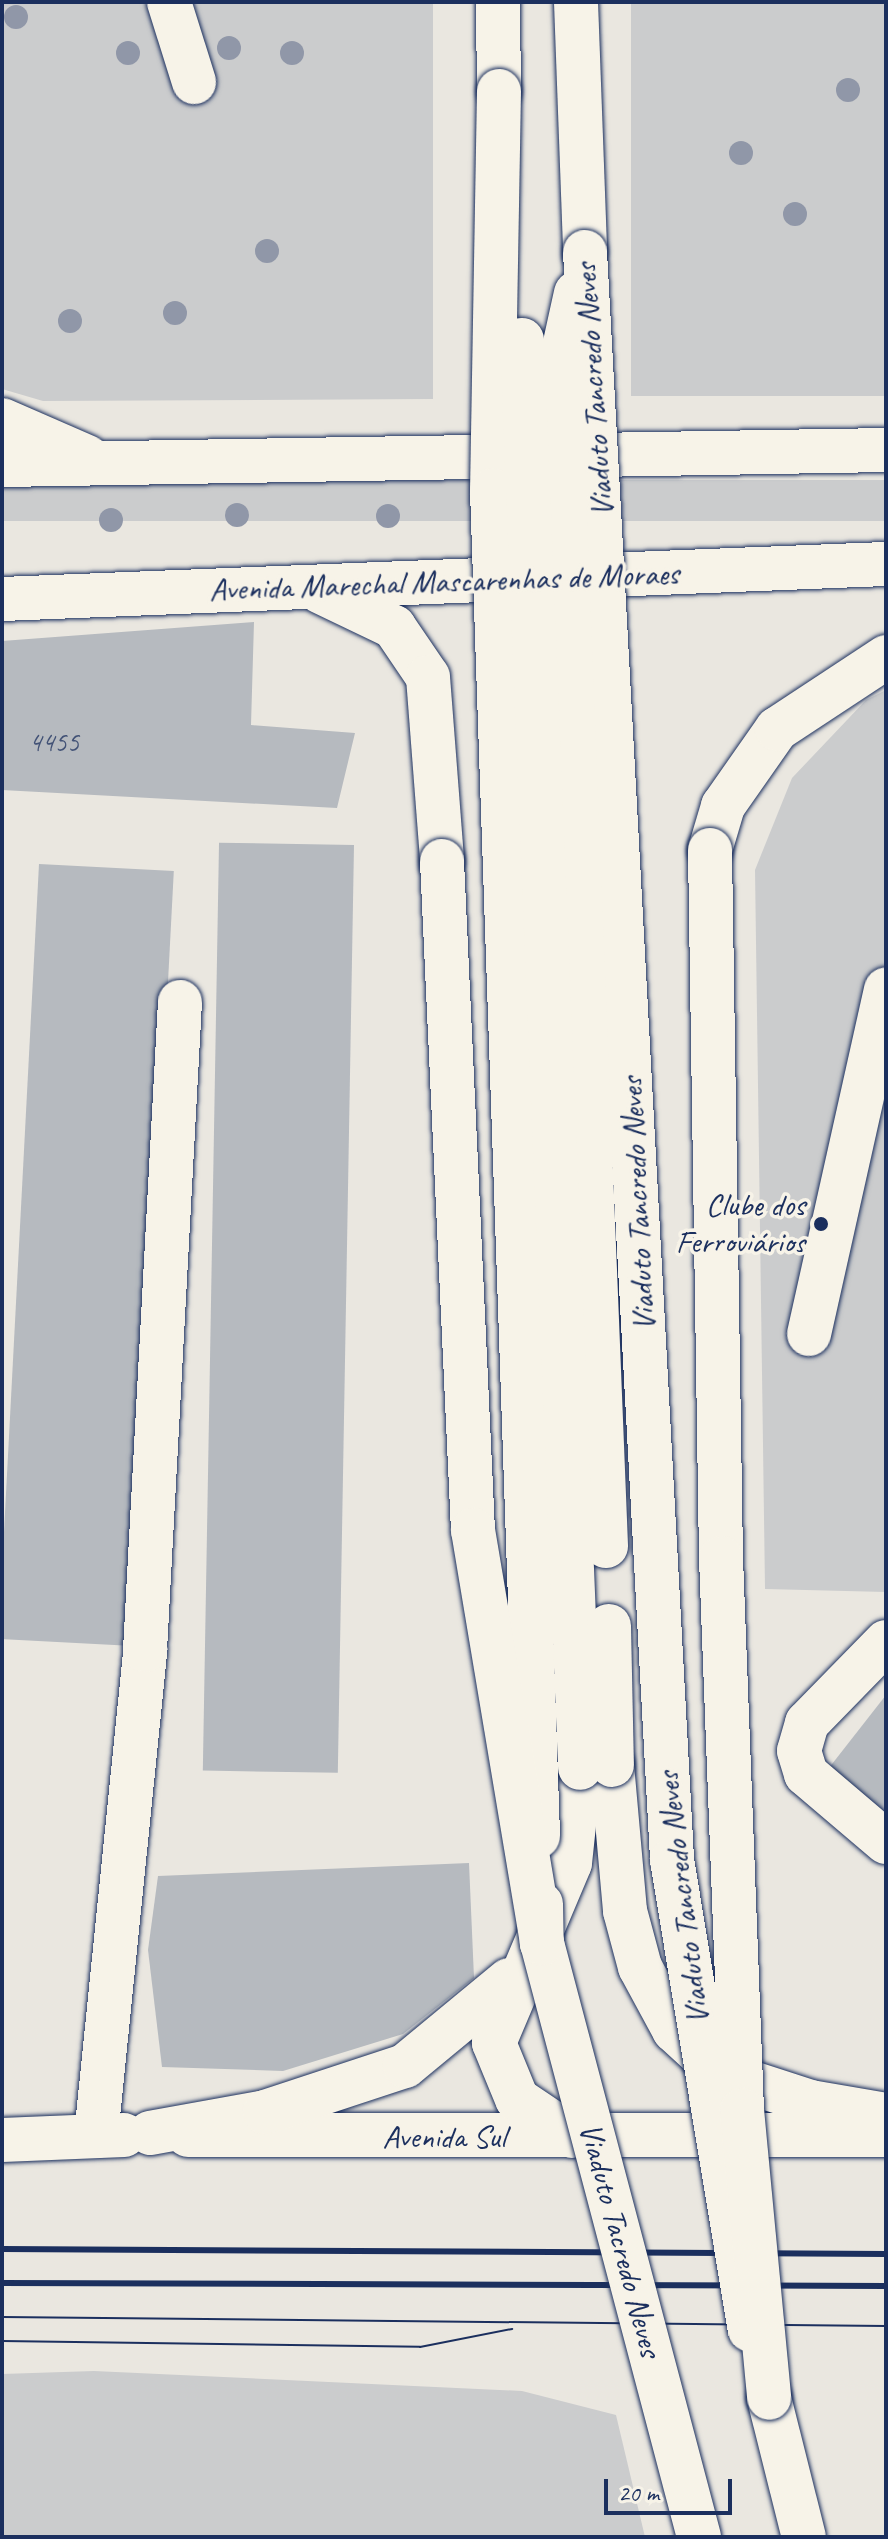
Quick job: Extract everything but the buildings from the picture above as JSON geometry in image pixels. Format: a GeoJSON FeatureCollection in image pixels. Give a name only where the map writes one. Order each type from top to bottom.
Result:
{"type":"FeatureCollection","features":[{"type":"Feature","properties":{"kind":"main road"},"geometry":{"type":"LineString","coordinates":[[169,2],[194,82]]}},
{"type":"Feature","properties":{"kind":"main road"},"geometry":{"type":"LineString","coordinates":[[498,2],[492,490],[531,1956]]}},
{"type":"Feature","properties":{"kind":"main road","name":"Viaduto Tancredo Neves"},"geometry":{"type":"LineString","coordinates":[[576,2],[585,252],[672,1860],[736,2277],[769,2398]]}},
{"type":"Feature","properties":{"kind":"main road"},"geometry":{"type":"LineString","coordinates":[[499,91],[519,271],[596,1766],[625,1911],[640,1967],[674,2030],[721,2073],[810,2102],[886,2115]]}},
{"type":"Feature","properties":{"kind":"main road"},"geometry":{"type":"LineString","coordinates":[[572,2136],[517,2099],[497,2063],[500,2017],[552,1914],[570,1863],[596,1766],[596,1156],[559,370],[585,252]]}},
{"type":"Feature","properties":{"kind":"main road"},"geometry":{"type":"LineString","coordinates":[[2,420],[100,463]]}},
{"type":"Feature","properties":{"kind":"main road"},"geometry":{"type":"LineString","coordinates":[[2,465],[886,450]]}},
{"type":"Feature","properties":{"kind":"main road","name":"Avenida Marechal Mascarenhas de Moraes"},"geometry":{"type":"LineString","coordinates":[[2,599],[886,564]]}},
{"type":"Feature","properties":{"kind":"main road"},"geometry":{"type":"LineString","coordinates":[[311,588],[394,627],[428,677],[442,861],[473,1530],[531,1956]]}},
{"type":"Feature","properties":{"kind":"main road"},"geometry":{"type":"LineString","coordinates":[[804,2537],[769,2398],[742,2110],[721,1558],[710,850],[723,806],[777,729],[886,657]]}},
{"type":"Feature","properties":{"kind":"main road"},"geometry":{"type":"LineString","coordinates":[[809,1334],[886,990]]}},
{"type":"Feature","properties":{"kind":"main road"},"geometry":{"type":"LineString","coordinates":[[96,2136],[145,1650],[180,1002]]}},
{"type":"Feature","properties":{"kind":"main road"},"geometry":{"type":"LineString","coordinates":[[886,1642],[807,1723],[799,1751],[806,1774],[886,1842]]}},
{"type":"Feature","properties":{"kind":"main road"},"geometry":{"type":"LineString","coordinates":[[150,2133],[265,2112],[405,2066],[531,1956]]}},
{"type":"Feature","properties":{"kind":"main road","name":"Viaduto Tacredo Neves"},"geometry":{"type":"LineString","coordinates":[[531,1956],[699,2537]]}},
{"type":"Feature","properties":{"kind":"main road","name":"Avenida Sul"},"geometry":{"type":"LineString","coordinates":[[2,2140],[150,2133],[886,2135]]}},
{"type":"Feature","properties":{"kind":"shaded area"},"geometry":{"type":"Polygon","coordinates":[[[2,2],[433,2],[433,399],[43,401],[2,389],[2,2]]]}},
{"type":"Feature","properties":{"kind":"shaded area"},"geometry":{"type":"Polygon","coordinates":[[[631,2],[886,2],[886,396],[631,396],[631,2]]]}},
{"type":"Feature","properties":{"kind":"shaded area"},"geometry":{"type":"Polygon","coordinates":[[[2,480],[886,480],[886,521],[2,521],[2,480]]]}},
{"type":"Feature","properties":{"kind":"shaded area","name":"Clube dos Ferroviários"},"geometry":{"type":"Polygon","coordinates":[[[886,690],[886,1592],[765,1589],[755,870],[792,778],[866,700],[886,690]]]}},
{"type":"Feature","properties":{"kind":"shaded area"},"geometry":{"type":"Polygon","coordinates":[[[94,2371],[522,2391],[616,2415],[645,2537],[2,2537],[2,2374],[94,2371]]]}},
{"type":"Feature","properties":{"kind":"tram line"},"geometry":{"type":"LineString","coordinates":[[2,2317],[886,2326]]}},
{"type":"Feature","properties":{"kind":"tram line"},"geometry":{"type":"LineString","coordinates":[[2,2341],[420,2347],[512,2329]]}},
{"type":"Feature","properties":{"kind":"railway"},"geometry":{"type":"LineString","coordinates":[[2,2249],[886,2254]]}},
{"type":"Feature","properties":{"kind":"railway"},"geometry":{"type":"LineString","coordinates":[[2,2283],[886,2286]]}},
{"type":"Feature","properties":{"kind":"place","name":"Clube dos Ferroviários"},"geometry":{"type":"Point","coordinates":[821,1224]}}]}
